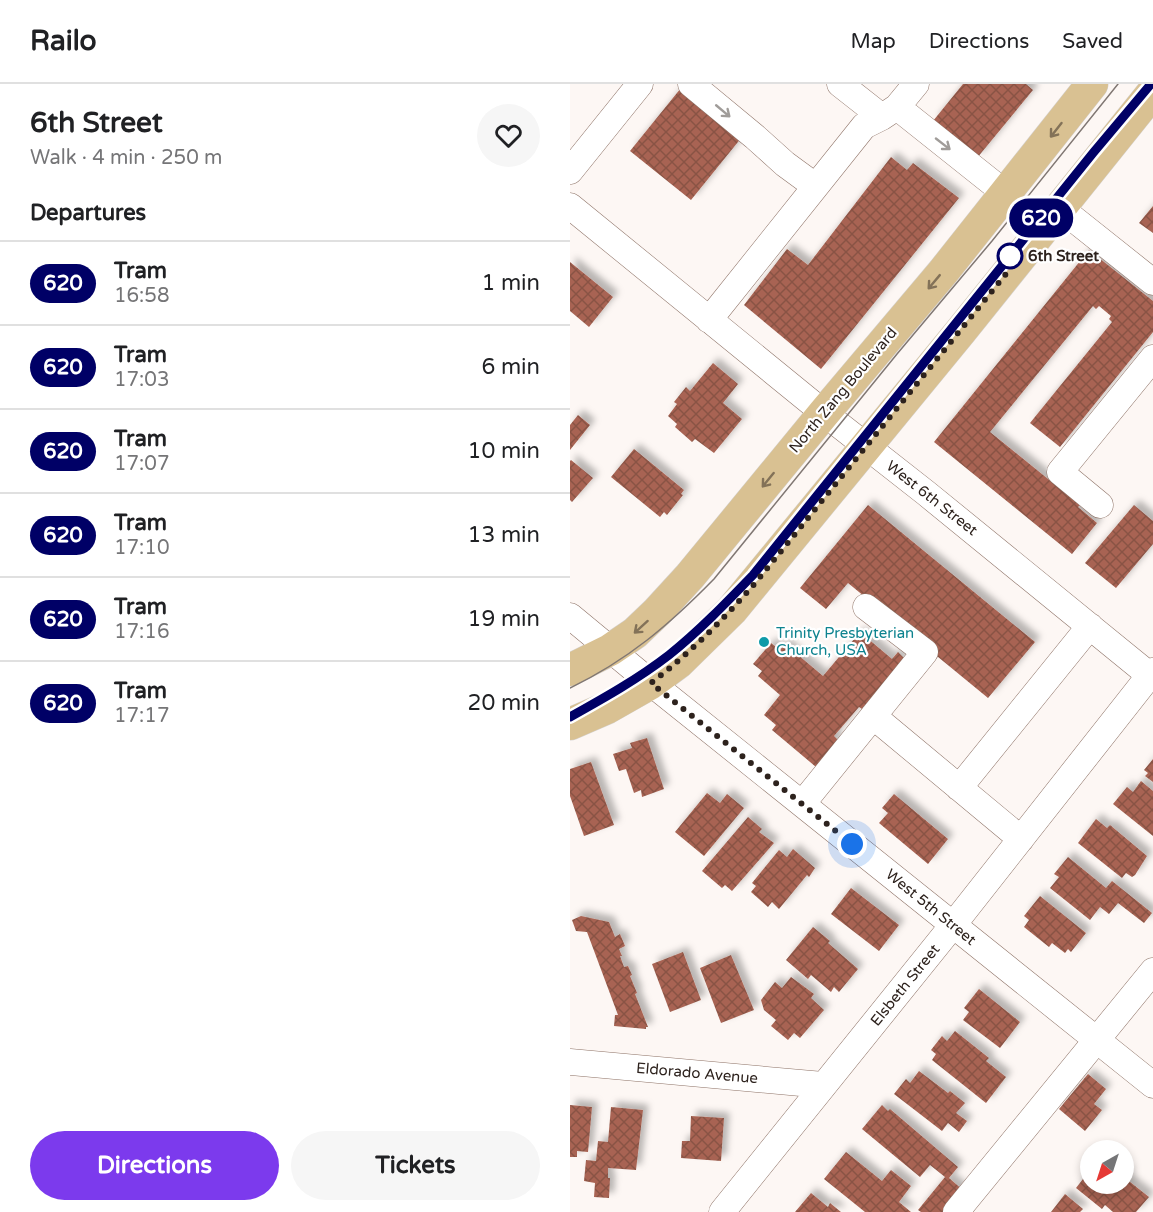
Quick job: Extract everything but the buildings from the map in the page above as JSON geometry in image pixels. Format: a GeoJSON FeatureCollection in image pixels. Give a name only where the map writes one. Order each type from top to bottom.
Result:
{"type":"FeatureCollection","features":[{"type":"Feature","properties":{"kind":"main road","name":"North Zang Boulevard"},"geometry":{"type":"LineString","coordinates":[[570,670],[610,650],[635,633],[683,584],[943,272],[1092,84]]}},
{"type":"Feature","properties":{"kind":"main road"},"geometry":{"type":"LineString","coordinates":[[570,724],[607,708],[651,683],[678,663],[732,610],[1153,92]]}},
{"type":"Feature","properties":{"kind":"street"},"geometry":{"type":"LineString","coordinates":[[570,171],[640,84]]}},
{"type":"Feature","properties":{"kind":"street"},"geometry":{"type":"LineString","coordinates":[[691,84],[785,164],[815,186]]}},
{"type":"Feature","properties":{"kind":"street"},"geometry":{"type":"LineString","coordinates":[[840,84],[890,112],[1005,193]]}},
{"type":"Feature","properties":{"kind":"street"},"geometry":{"type":"LineString","coordinates":[[709,320],[864,126],[890,112],[916,84]]}},
{"type":"Feature","properties":{"kind":"street","name":"West 6th Street"},"geometry":{"type":"LineString","coordinates":[[570,206],[866,447],[1152,675]]}},
{"type":"Feature","properties":{"kind":"street"},"geometry":{"type":"LineString","coordinates":[[1059,207],[1153,282]]}},
{"type":"Feature","properties":{"kind":"street"},"geometry":{"type":"LineString","coordinates":[[1100,505],[1060,472],[1153,358]]}},
{"type":"Feature","properties":{"kind":"street"},"geometry":{"type":"LineString","coordinates":[[802,804],[925,652],[866,607]]}},
{"type":"Feature","properties":{"kind":"street","name":"West 5th Street"},"geometry":{"type":"LineString","coordinates":[[570,616],[1153,1085]]}},
{"type":"Feature","properties":{"kind":"street"},"geometry":{"type":"LineString","coordinates":[[959,788],[1090,626]]}},
{"type":"Feature","properties":{"kind":"street","name":"Elsbeth Street"},"geometry":{"type":"LineString","coordinates":[[722,1212],[1152,675]]}},
{"type":"Feature","properties":{"kind":"street"},"geometry":{"type":"LineString","coordinates":[[873,716],[1021,838]]}},
{"type":"Feature","properties":{"kind":"street"},"geometry":{"type":"LineString","coordinates":[[956,1212],[1153,972]]}},
{"type":"Feature","properties":{"kind":"street","name":"Eldorado Avenue"},"geometry":{"type":"LineString","coordinates":[[570,1062],[823,1085]]}},
{"type":"Feature","properties":{"kind":"tram line"},"geometry":{"type":"LineString","coordinates":[[570,688],[611,666],[647,640],[681,612],[714,579],[1118,84]]}},
{"type":"Feature","properties":{"kind":"tram line"},"geometry":{"type":"LineString","coordinates":[[570,717],[633,680],[669,655],[702,627],[753,575],[1151,84]]}},
{"type":"Feature","properties":{"kind":"tram line","name":"620"},"geometry":{"type":"LineString","coordinates":[[570,717],[607,697],[668,655],[723,607],[753,575],[1151,84]]}},
{"type":"Feature","properties":{"kind":"place","name":"6th Street"},"geometry":{"type":"Point","coordinates":[1010,256]}},
{"type":"Feature","properties":{"kind":"place","name":"Trinity Presbyterian Church, USA"},"geometry":{"type":"Point","coordinates":[764,642]}},
{"type":"Feature","properties":{"kind":"route"},"geometry":{"type":"LineString","coordinates":[[852,844],[651,683],[678,663],[732,610],[756,582],[1018,259],[1010,256]]}}]}
